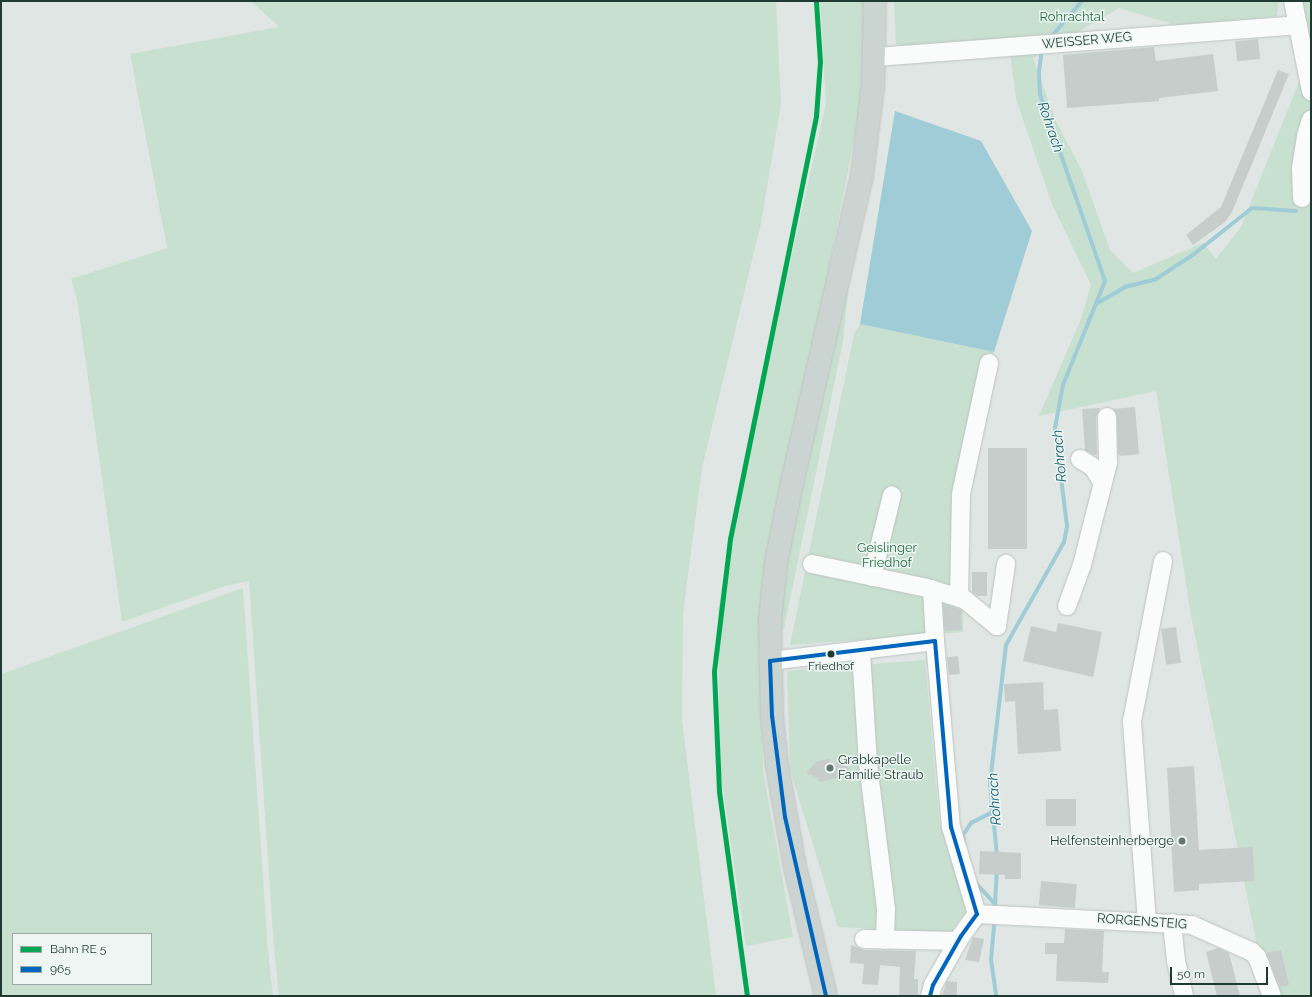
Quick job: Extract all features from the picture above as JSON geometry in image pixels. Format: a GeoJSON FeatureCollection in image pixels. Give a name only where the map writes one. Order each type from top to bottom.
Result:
{"type":"FeatureCollection","features":[{"type":"Feature","properties":{"kind":"main road"},"geometry":{"type":"LineString","coordinates":[[826,996],[785,817],[773,723],[776,660],[770,620],[776,563],[862,175],[870,124],[875,57],[875,1]]}},
{"type":"Feature","properties":{"kind":"street"},"geometry":{"type":"LineString","coordinates":[[1293,1],[1311,91]]}},
{"type":"Feature","properties":{"kind":"street","name":"WEISSER WEG"},"geometry":{"type":"LineString","coordinates":[[875,57],[1298,25]]}},
{"type":"Feature","properties":{"kind":"street"},"geometry":{"type":"LineString","coordinates":[[1302,198],[1301,168],[1306,136],[1311,120]]}},
{"type":"Feature","properties":{"kind":"street"},"geometry":{"type":"LineString","coordinates":[[959,598],[960,494],[989,363]]}},
{"type":"Feature","properties":{"kind":"street"},"geometry":{"type":"LineString","coordinates":[[1067,606],[1082,565],[1108,463],[1107,417]]}},
{"type":"Feature","properties":{"kind":"street"},"geometry":{"type":"LineString","coordinates":[[1080,459],[1093,467],[1102,482]]}},
{"type":"Feature","properties":{"kind":"street"},"geometry":{"type":"LineString","coordinates":[[872,576],[882,528],[892,495]]}},
{"type":"Feature","properties":{"kind":"street"},"geometry":{"type":"LineString","coordinates":[[1147,922],[1132,721],[1163,561]]}},
{"type":"Feature","properties":{"kind":"street"},"geometry":{"type":"LineString","coordinates":[[812,564],[932,589],[959,598],[997,626],[1006,564]]}},
{"type":"Feature","properties":{"kind":"street"},"geometry":{"type":"LineString","coordinates":[[930,996],[933,985],[958,942],[977,914],[952,827],[935,641],[932,589]]}},
{"type":"Feature","properties":{"kind":"street"},"geometry":{"type":"LineString","coordinates":[[776,660],[862,652],[935,641]]}},
{"type":"Feature","properties":{"kind":"street"},"geometry":{"type":"LineString","coordinates":[[862,652],[868,764],[886,909],[885,940]]}},
{"type":"Feature","properties":{"kind":"street","name":"RORGENSTEIG"},"geometry":{"type":"LineString","coordinates":[[977,914],[1192,925],[1252,952],[1257,957],[1272,996]]}},
{"type":"Feature","properties":{"kind":"street"},"geometry":{"type":"LineString","coordinates":[[1172,923],[1176,961],[1184,996]]}},
{"type":"Feature","properties":{"kind":"street"},"geometry":{"type":"LineString","coordinates":[[864,939],[958,942]]}},
{"type":"Feature","properties":{"kind":"green space"},"geometry":{"type":"Polygon","coordinates":[[[251,1],[776,1],[781,104],[761,223],[702,468],[683,613],[682,720],[716,996],[279,996],[274,948],[249,581],[225,586],[122,622],[77,299],[71,279],[167,248],[130,54],[279,27],[251,1]]]}},
{"type":"Feature","properties":{"kind":"green space"},"geometry":{"type":"Polygon","coordinates":[[[820,1],[866,1],[871,54],[760,617],[763,771],[793,937],[746,946],[720,769],[718,610],[743,472],[826,103],[820,1]]]}},
{"type":"Feature","properties":{"kind":"green space","name":"Rohrachtal"},"geometry":{"type":"Polygon","coordinates":[[[894,1],[1279,1],[1277,16],[1182,27],[1119,8],[1080,31],[1065,48],[1057,44],[1033,58],[1055,119],[1082,171],[1110,250],[1133,273],[1203,243],[1216,259],[1241,227],[1303,72],[1290,1],[1311,1],[1311,996],[1267,996],[1191,616],[1156,391],[1039,416],[1081,319],[1091,285],[1052,204],[1016,99],[1010,53],[913,48],[896,44],[894,1]]]}},
{"type":"Feature","properties":{"kind":"green space"},"geometry":{"type":"Polygon","coordinates":[[[849,282],[843,341],[784,629],[780,628],[788,550],[849,282]]]}},
{"type":"Feature","properties":{"kind":"green space","name":"Geislinger Friedhof"},"geometry":{"type":"Polygon","coordinates":[[[860,324],[994,352],[965,500],[963,632],[790,645],[854,334],[860,324]]]}},
{"type":"Feature","properties":{"kind":"green space"},"geometry":{"type":"Polygon","coordinates":[[[243,588],[268,950],[273,996],[1,996],[1,674],[243,588]]]}},
{"type":"Feature","properties":{"kind":"green space"},"geometry":{"type":"Polygon","coordinates":[[[925,660],[939,819],[966,911],[950,933],[838,927],[790,769],[787,671],[925,660]]]}},
{"type":"Feature","properties":{"kind":"water"},"geometry":{"type":"Polygon","coordinates":[[[895,111],[981,141],[1032,231],[994,352],[860,324],[895,111]]]}},
{"type":"Feature","properties":{"kind":"building"},"geometry":{"type":"Polygon","coordinates":[[[1258,39],[1260,59],[1237,61],[1235,41],[1258,39]]]}},
{"type":"Feature","properties":{"kind":"building"},"geometry":{"type":"Polygon","coordinates":[[[1154,47],[1156,61],[1213,54],[1218,91],[1159,98],[1159,101],[1067,108],[1063,55],[1154,47]]]}},
{"type":"Feature","properties":{"kind":"building"},"geometry":{"type":"Polygon","coordinates":[[[1278,70],[1289,74],[1232,212],[1225,222],[1193,245],[1186,235],[1221,207],[1278,70]]]}},
{"type":"Feature","properties":{"kind":"building"},"geometry":{"type":"Polygon","coordinates":[[[1135,407],[1139,454],[1121,456],[1118,454],[1117,416],[1113,409],[1135,407]]]}},
{"type":"Feature","properties":{"kind":"building"},"geometry":{"type":"Polygon","coordinates":[[[1100,408],[1096,417],[1097,455],[1094,455],[1085,450],[1082,409],[1100,408]]]}},
{"type":"Feature","properties":{"kind":"building"},"geometry":{"type":"Polygon","coordinates":[[[988,448],[1027,448],[1027,549],[988,549],[988,448]]]}},
{"type":"Feature","properties":{"kind":"building"},"geometry":{"type":"Polygon","coordinates":[[[972,572],[987,572],[987,596],[978,596],[972,592],[972,572]]]}},
{"type":"Feature","properties":{"kind":"building"},"geometry":{"type":"Polygon","coordinates":[[[943,604],[961,610],[962,630],[945,631],[943,604]]]}},
{"type":"Feature","properties":{"kind":"building"},"geometry":{"type":"Polygon","coordinates":[[[1058,623],[1102,632],[1093,677],[1023,661],[1031,626],[1056,632],[1058,623]]]}},
{"type":"Feature","properties":{"kind":"building"},"geometry":{"type":"Polygon","coordinates":[[[1176,627],[1181,663],[1166,665],[1161,629],[1176,627]]]}},
{"type":"Feature","properties":{"kind":"building"},"geometry":{"type":"Polygon","coordinates":[[[958,656],[960,674],[949,675],[947,657],[958,656]]]}},
{"type":"Feature","properties":{"kind":"building"},"geometry":{"type":"Polygon","coordinates":[[[1043,682],[1044,710],[1058,709],[1061,751],[1018,754],[1015,701],[1005,702],[1004,684],[1043,682]]]}},
{"type":"Feature","properties":{"kind":"building","name":"Grabkapelle Familie Straub"},"geometry":{"type":"Polygon","coordinates":[[[829,759],[830,764],[847,761],[850,775],[819,782],[818,778],[806,773],[817,761],[829,759]]]}},
{"type":"Feature","properties":{"kind":"building","name":"Helfensteinherberge"},"geometry":{"type":"Polygon","coordinates":[[[1194,766],[1199,850],[1253,847],[1254,881],[1199,884],[1199,890],[1174,892],[1167,768],[1194,766]]]}},
{"type":"Feature","properties":{"kind":"building"},"geometry":{"type":"Polygon","coordinates":[[[1046,799],[1076,799],[1076,826],[1046,826],[1046,799]]]}},
{"type":"Feature","properties":{"kind":"building"},"geometry":{"type":"Polygon","coordinates":[[[980,851],[1021,853],[1021,879],[1005,879],[1005,875],[979,874],[980,851]]]}},
{"type":"Feature","properties":{"kind":"building"},"geometry":{"type":"Polygon","coordinates":[[[1041,881],[1077,884],[1075,908],[1039,905],[1041,881]]]}},
{"type":"Feature","properties":{"kind":"building"},"geometry":{"type":"Polygon","coordinates":[[[1065,929],[1104,931],[1102,972],[1109,972],[1108,983],[1056,981],[1057,954],[1045,954],[1045,943],[1064,943],[1065,929]]]}},
{"type":"Feature","properties":{"kind":"building"},"geometry":{"type":"Polygon","coordinates":[[[973,937],[984,939],[979,962],[965,960],[973,937]]]}},
{"type":"Feature","properties":{"kind":"building"},"geometry":{"type":"Polygon","coordinates":[[[851,945],[864,950],[916,951],[914,979],[918,979],[918,996],[899,996],[900,967],[880,965],[878,985],[862,984],[864,964],[850,963],[851,945]]]}},
{"type":"Feature","properties":{"kind":"building"},"geometry":{"type":"Polygon","coordinates":[[[1218,948],[1229,953],[1240,996],[1217,996],[1206,952],[1218,948]]]}},
{"type":"Feature","properties":{"kind":"building"},"geometry":{"type":"Polygon","coordinates":[[[1281,950],[1289,985],[1280,987],[1267,953],[1281,950]]]}},
{"type":"Feature","properties":{"kind":"building"},"geometry":{"type":"Polygon","coordinates":[[[947,981],[957,982],[957,996],[942,996],[947,981]]]}},
{"type":"Feature","properties":{"kind":"waterway","name":"Rohrach"},"geometry":{"type":"LineString","coordinates":[[1051,37],[1082,1]]}},
{"type":"Feature","properties":{"kind":"waterway","name":"Rohrach"},"geometry":{"type":"LineString","coordinates":[[997,856],[990,783],[1006,645],[1064,542],[1067,526],[1055,428],[1063,385],[1105,281],[1040,94],[1039,72],[1042,49]]}},
{"type":"Feature","properties":{"kind":"waterway"},"geometry":{"type":"LineString","coordinates":[[1096,304],[1125,287],[1156,279],[1194,254],[1252,208],[1296,211]]}},
{"type":"Feature","properties":{"kind":"waterway"},"geometry":{"type":"LineString","coordinates":[[964,842],[963,835],[971,823],[993,812]]}},
{"type":"Feature","properties":{"kind":"waterway","name":"Rohrach"},"geometry":{"type":"LineString","coordinates":[[995,905],[997,869]]}},
{"type":"Feature","properties":{"kind":"waterway"},"geometry":{"type":"LineString","coordinates":[[976,883],[995,904]]}},
{"type":"Feature","properties":{"kind":"waterway","name":"Rohrach"},"geometry":{"type":"LineString","coordinates":[[994,926],[991,959],[996,996]]}},
{"type":"Feature","properties":{"kind":"transit line"},"geometry":{"type":"LineString","coordinates":[[747,996],[719,791],[714,671],[730,539],[816,116],[820,62],[816,1]]}},
{"type":"Feature","properties":{"kind":"transit line","name":"965"},"geometry":{"type":"LineString","coordinates":[[826,996],[785,817],[772,716],[770,661],[935,641],[951,827],[977,914],[961,936],[933,985],[930,996]]}},
{"type":"Feature","properties":{"kind":"place","name":"Friedhof"},"geometry":{"type":"Point","coordinates":[831,654]}},
{"type":"Feature","properties":{"kind":"place","name":"Grabkapelle Familie Straub"},"geometry":{"type":"Point","coordinates":[830,768]}},
{"type":"Feature","properties":{"kind":"place","name":"Helfensteinherberge"},"geometry":{"type":"Point","coordinates":[1182,841]}}]}
